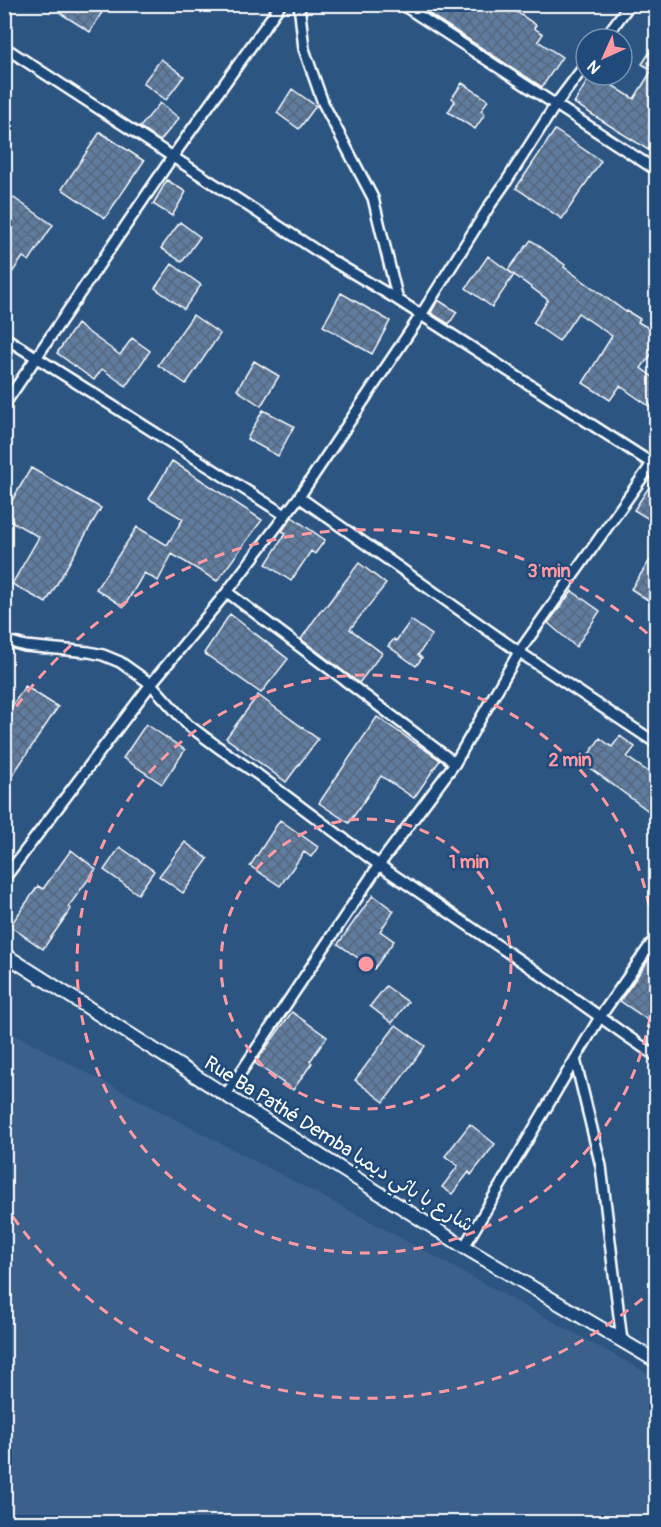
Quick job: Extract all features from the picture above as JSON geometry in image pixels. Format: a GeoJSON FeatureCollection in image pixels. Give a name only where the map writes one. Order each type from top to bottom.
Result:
{"type":"FeatureCollection","features":[{"type":"Feature","properties":{"kind":"street"},"geometry":{"type":"LineString","coordinates":[[4,405],[173,156],[280,4]]}},
{"type":"Feature","properties":{"kind":"street"},"geometry":{"type":"LineString","coordinates":[[299,4],[304,49],[323,103],[373,198],[398,300]]}},
{"type":"Feature","properties":{"kind":"street"},"geometry":{"type":"LineString","coordinates":[[401,4],[657,170]]}},
{"type":"Feature","properties":{"kind":"street"},"geometry":{"type":"LineString","coordinates":[[612,27],[625,6]]}},
{"type":"Feature","properties":{"kind":"street"},"geometry":{"type":"LineString","coordinates":[[4,47],[331,260],[655,463],[519,652],[455,763],[379,865],[225,1096]]}},
{"type":"Feature","properties":{"kind":"street"},"geometry":{"type":"LineString","coordinates":[[4,879],[151,684],[227,592],[299,497],[421,315],[556,104],[574,80]]}},
{"type":"Feature","properties":{"kind":"street"},"geometry":{"type":"LineString","coordinates":[[4,337],[285,516]]}},
{"type":"Feature","properties":{"kind":"street"},"geometry":{"type":"LineString","coordinates":[[299,497],[519,652],[657,743]]}},
{"type":"Feature","properties":{"kind":"street"},"geometry":{"type":"LineString","coordinates":[[227,592],[455,763]]}},
{"type":"Feature","properties":{"kind":"street"},"geometry":{"type":"LineString","coordinates":[[4,640],[25,646],[89,652],[120,662],[151,684],[188,724],[222,750],[379,865],[657,1056]]}},
{"type":"Feature","properties":{"kind":"street"},"geometry":{"type":"LineString","coordinates":[[464,1247],[600,1017],[657,937]]}},
{"type":"Feature","properties":{"kind":"street","name":"Rue Ba Pathé Demba شارع با باثي ديمبا"},"geometry":{"type":"LineString","coordinates":[[4,954],[464,1247],[657,1361]]}},
{"type":"Feature","properties":{"kind":"street"},"geometry":{"type":"LineString","coordinates":[[575,1059],[601,1166],[622,1341]]}},
{"type":"Feature","properties":{"kind":"shaded area"},"geometry":{"type":"Polygon","coordinates":[[[4,1029],[375,1224],[656,1378],[656,1522],[5,1522],[4,1029]]]}},
{"type":"Feature","properties":{"kind":"building"},"geometry":{"type":"Polygon","coordinates":[[[66,4],[107,4],[90,32],[60,13],[66,4]]]}},
{"type":"Feature","properties":{"kind":"building"},"geometry":{"type":"Polygon","coordinates":[[[414,4],[502,4],[536,25],[534,28],[543,34],[538,41],[562,57],[542,87],[414,4]]]}},
{"type":"Feature","properties":{"kind":"building"},"geometry":{"type":"Polygon","coordinates":[[[657,41],[657,147],[653,153],[574,103],[584,87],[615,87],[634,99],[652,70],[642,64],[657,41]]]}},
{"type":"Feature","properties":{"kind":"building"},"geometry":{"type":"Polygon","coordinates":[[[161,59],[184,76],[166,100],[143,83],[161,59]]]}},
{"type":"Feature","properties":{"kind":"building"},"geometry":{"type":"Polygon","coordinates":[[[462,83],[488,100],[481,111],[485,114],[475,129],[448,112],[455,101],[452,98],[462,83]]]}},
{"type":"Feature","properties":{"kind":"building"},"geometry":{"type":"Polygon","coordinates":[[[292,89],[316,106],[299,129],[277,113],[292,89]]]}},
{"type":"Feature","properties":{"kind":"building"},"geometry":{"type":"Polygon","coordinates":[[[160,103],[179,118],[160,141],[140,127],[160,103]]]}},
{"type":"Feature","properties":{"kind":"building"},"geometry":{"type":"Polygon","coordinates":[[[555,130],[601,161],[562,219],[516,188],[555,130]]]}},
{"type":"Feature","properties":{"kind":"building"},"geometry":{"type":"Polygon","coordinates":[[[100,132],[144,161],[105,218],[62,189],[100,132]]]}},
{"type":"Feature","properties":{"kind":"building"},"geometry":{"type":"Polygon","coordinates":[[[167,180],[186,192],[172,216],[153,204],[167,180]]]}},
{"type":"Feature","properties":{"kind":"building"},"geometry":{"type":"Polygon","coordinates":[[[11,196],[53,225],[29,261],[23,257],[4,284],[4,206],[11,196]]]}},
{"type":"Feature","properties":{"kind":"building"},"geometry":{"type":"Polygon","coordinates":[[[180,222],[200,237],[182,262],[161,248],[180,222]]]}},
{"type":"Feature","properties":{"kind":"building"},"geometry":{"type":"Polygon","coordinates":[[[531,240],[626,312],[640,319],[638,322],[657,333],[657,347],[641,368],[657,380],[657,410],[620,386],[610,400],[583,383],[612,336],[578,313],[559,341],[533,323],[548,300],[508,270],[531,240]]]}},
{"type":"Feature","properties":{"kind":"building"},"geometry":{"type":"Polygon","coordinates":[[[488,256],[514,275],[492,307],[466,288],[488,256]]]}},
{"type":"Feature","properties":{"kind":"building"},"geometry":{"type":"Polygon","coordinates":[[[172,264],[201,285],[184,309],[155,288],[172,264]]]}},
{"type":"Feature","properties":{"kind":"building"},"geometry":{"type":"Polygon","coordinates":[[[341,293],[390,321],[372,354],[323,326],[341,293]]]}},
{"type":"Feature","properties":{"kind":"building"},"geometry":{"type":"Polygon","coordinates":[[[438,300],[457,312],[449,324],[431,313],[438,300]]]}},
{"type":"Feature","properties":{"kind":"building"},"geometry":{"type":"Polygon","coordinates":[[[193,315],[220,334],[186,384],[158,365],[193,315]]]}},
{"type":"Feature","properties":{"kind":"building"},"geometry":{"type":"Polygon","coordinates":[[[77,324],[120,355],[132,338],[150,351],[126,386],[102,369],[94,380],[57,353],[77,324]]]}},
{"type":"Feature","properties":{"kind":"building"},"geometry":{"type":"Polygon","coordinates":[[[254,361],[279,376],[261,406],[237,390],[254,361]]]}},
{"type":"Feature","properties":{"kind":"building"},"geometry":{"type":"Polygon","coordinates":[[[263,410],[294,426],[278,456],[247,439],[263,410]]]}},
{"type":"Feature","properties":{"kind":"building"},"geometry":{"type":"Polygon","coordinates":[[[172,461],[262,520],[217,581],[172,554],[158,581],[144,573],[124,607],[96,589],[137,527],[167,545],[183,519],[149,499],[172,461]]]}},
{"type":"Feature","properties":{"kind":"building"},"geometry":{"type":"Polygon","coordinates":[[[31,468],[101,508],[46,603],[12,584],[39,537],[4,517],[31,468]]]}},
{"type":"Feature","properties":{"kind":"building"},"geometry":{"type":"Polygon","coordinates":[[[657,475],[657,524],[634,510],[657,475]]]}},
{"type":"Feature","properties":{"kind":"building"},"geometry":{"type":"Polygon","coordinates":[[[292,517],[325,540],[315,554],[311,551],[291,581],[266,564],[286,533],[282,531],[292,517]]]}},
{"type":"Feature","properties":{"kind":"building"},"geometry":{"type":"Polygon","coordinates":[[[650,560],[657,564],[657,606],[631,589],[650,560]]]}},
{"type":"Feature","properties":{"kind":"building"},"geometry":{"type":"Polygon","coordinates":[[[359,563],[386,584],[350,629],[382,653],[359,683],[301,639],[359,563]]]}},
{"type":"Feature","properties":{"kind":"building"},"geometry":{"type":"Polygon","coordinates":[[[572,591],[600,611],[576,647],[548,623],[572,591]]]}},
{"type":"Feature","properties":{"kind":"building"},"geometry":{"type":"Polygon","coordinates":[[[230,614],[288,659],[261,693],[204,653],[230,614]]]}},
{"type":"Feature","properties":{"kind":"building"},"geometry":{"type":"Polygon","coordinates":[[[411,620],[432,635],[418,655],[422,658],[416,666],[388,646],[394,639],[396,641],[411,620]]]}},
{"type":"Feature","properties":{"kind":"building"},"geometry":{"type":"Polygon","coordinates":[[[25,686],[58,707],[4,788],[4,718],[25,686]]]}},
{"type":"Feature","properties":{"kind":"building"},"geometry":{"type":"Polygon","coordinates":[[[258,695],[318,739],[286,782],[226,738],[258,695]]]}},
{"type":"Feature","properties":{"kind":"building"},"geometry":{"type":"Polygon","coordinates":[[[377,717],[440,760],[414,798],[381,776],[349,823],[319,803],[377,717]]]}},
{"type":"Feature","properties":{"kind":"building"},"geometry":{"type":"Polygon","coordinates":[[[146,724],[185,750],[162,784],[123,758],[146,724]]]}},
{"type":"Feature","properties":{"kind":"building"},"geometry":{"type":"Polygon","coordinates":[[[620,736],[635,747],[627,757],[657,778],[657,817],[583,763],[600,738],[612,747],[620,736]]]}},
{"type":"Feature","properties":{"kind":"building"},"geometry":{"type":"Polygon","coordinates":[[[280,820],[318,847],[311,857],[304,852],[280,886],[250,866],[280,820]]]}},
{"type":"Feature","properties":{"kind":"building"},"geometry":{"type":"Polygon","coordinates":[[[185,842],[208,859],[183,893],[159,876],[185,842]]]}},
{"type":"Feature","properties":{"kind":"building"},"geometry":{"type":"Polygon","coordinates":[[[120,847],[154,871],[138,894],[104,870],[120,847]]]}},
{"type":"Feature","properties":{"kind":"building"},"geometry":{"type":"Polygon","coordinates":[[[71,850],[96,869],[68,907],[71,909],[43,949],[10,926],[38,886],[43,889],[71,850]]]}},
{"type":"Feature","properties":{"kind":"building"},"geometry":{"type":"Polygon","coordinates":[[[373,895],[394,911],[380,931],[394,941],[374,969],[338,944],[373,895]]]}},
{"type":"Feature","properties":{"kind":"building"},"geometry":{"type":"Polygon","coordinates":[[[657,948],[657,1026],[620,1001],[657,948]]]}},
{"type":"Feature","properties":{"kind":"building"},"geometry":{"type":"Polygon","coordinates":[[[386,986],[408,1002],[392,1023],[370,1006],[386,986]]]}},
{"type":"Feature","properties":{"kind":"building"},"geometry":{"type":"Polygon","coordinates":[[[292,1012],[327,1037],[293,1090],[255,1063],[292,1012]]]}},
{"type":"Feature","properties":{"kind":"building"},"geometry":{"type":"Polygon","coordinates":[[[396,1025],[425,1046],[384,1102],[355,1080],[396,1025]]]}},
{"type":"Feature","properties":{"kind":"building"},"geometry":{"type":"Polygon","coordinates":[[[470,1124],[495,1144],[471,1175],[469,1172],[452,1194],[442,1187],[458,1166],[445,1156],[470,1124]]]}}]}
